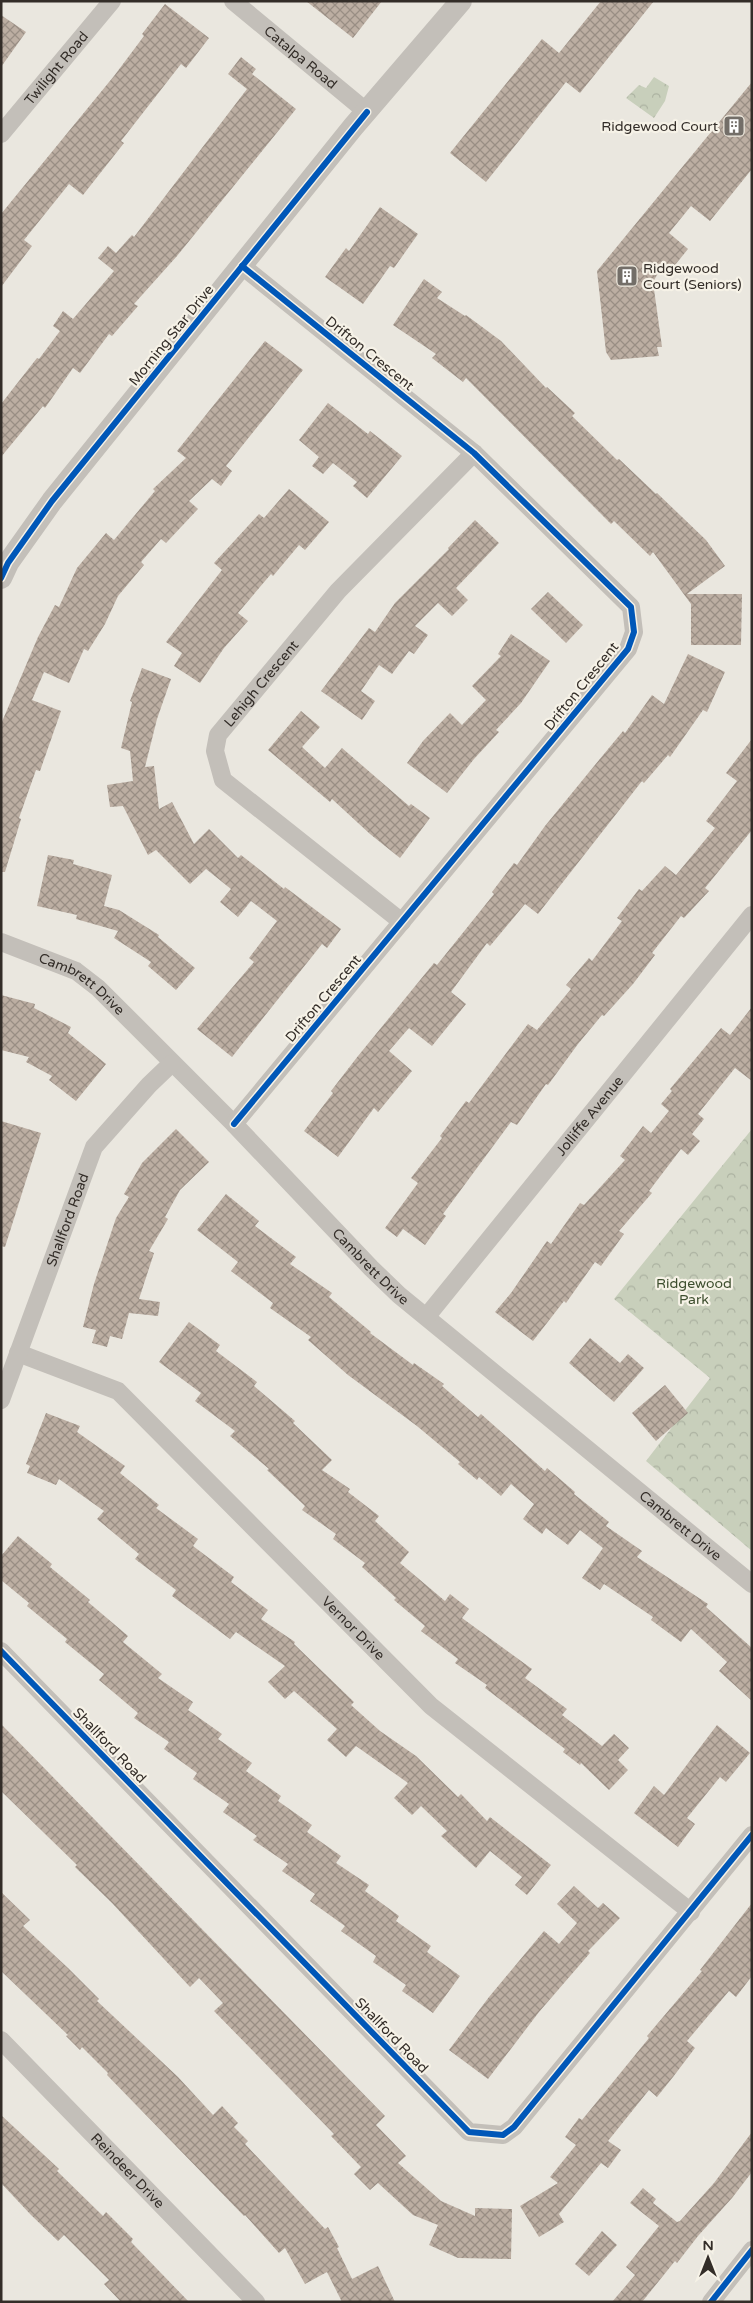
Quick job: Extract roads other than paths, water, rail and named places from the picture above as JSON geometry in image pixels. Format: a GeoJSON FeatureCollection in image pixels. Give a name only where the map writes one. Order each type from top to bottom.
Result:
{"type":"FeatureCollection","features":[{"type":"Feature","properties":{"kind":"street","name":"Twilight Road"},"geometry":{"type":"LineString","coordinates":[[3,128],[112,1]]}},
{"type":"Feature","properties":{"kind":"street","name":"Catalpa Road"},"geometry":{"type":"LineString","coordinates":[[233,1],[367,112]]}},
{"type":"Feature","properties":{"kind":"street","name":"Morning Star Drive"},"geometry":{"type":"LineString","coordinates":[[1,578],[8,563],[52,501],[384,90],[461,1]]}},
{"type":"Feature","properties":{"kind":"street","name":"Drifton Crescent"},"geometry":{"type":"LineString","coordinates":[[234,1124],[628,649],[634,632],[631,607],[474,453],[242,266]]}},
{"type":"Feature","properties":{"kind":"street","name":"Lehigh Crescent"},"geometry":{"type":"LineString","coordinates":[[402,922],[223,780],[215,751],[218,735],[338,591],[474,453]]}},
{"type":"Feature","properties":{"kind":"street","name":"Jolliffe Avenue"},"geometry":{"type":"LineString","coordinates":[[427,1316],[752,915]]}},
{"type":"Feature","properties":{"kind":"street","name":"Cambrett Drive"},"geometry":{"type":"LineString","coordinates":[[1,942],[76,971],[91,982],[116,1004],[234,1124],[371,1268],[752,1584]]}},
{"type":"Feature","properties":{"kind":"street","name":"Shallford Road"},"geometry":{"type":"LineString","coordinates":[[1,1400],[94,1147],[149,1085],[172,1063]]}},
{"type":"Feature","properties":{"kind":"street","name":"Vernor Drive"},"geometry":{"type":"LineString","coordinates":[[18,1353],[118,1390],[431,1706],[691,1912]]}},
{"type":"Feature","properties":{"kind":"street","name":"Shallford Road"},"geometry":{"type":"LineString","coordinates":[[1,1651],[469,2132],[503,2135],[514,2127],[752,1835]]}},
{"type":"Feature","properties":{"kind":"street","name":"Reindeer Drive"},"geometry":{"type":"LineString","coordinates":[[1,2040],[256,2302]]}},
{"type":"Feature","properties":{"kind":"street"},"geometry":{"type":"LineString","coordinates":[[711,2302],[752,2250]]}},
{"type":"Feature","properties":{"kind":"place","name":"Ridgewood Court"},"geometry":{"type":"Point","coordinates":[734,126]}},
{"type":"Feature","properties":{"kind":"place","name":"Ridgewood Court (Seniors)"},"geometry":{"type":"Point","coordinates":[627,276]}},
{"type":"Feature","properties":{"kind":"park label","name":"Ridgewood Park"},"geometry":{"type":"Point","coordinates":[694,1292]}}]}
